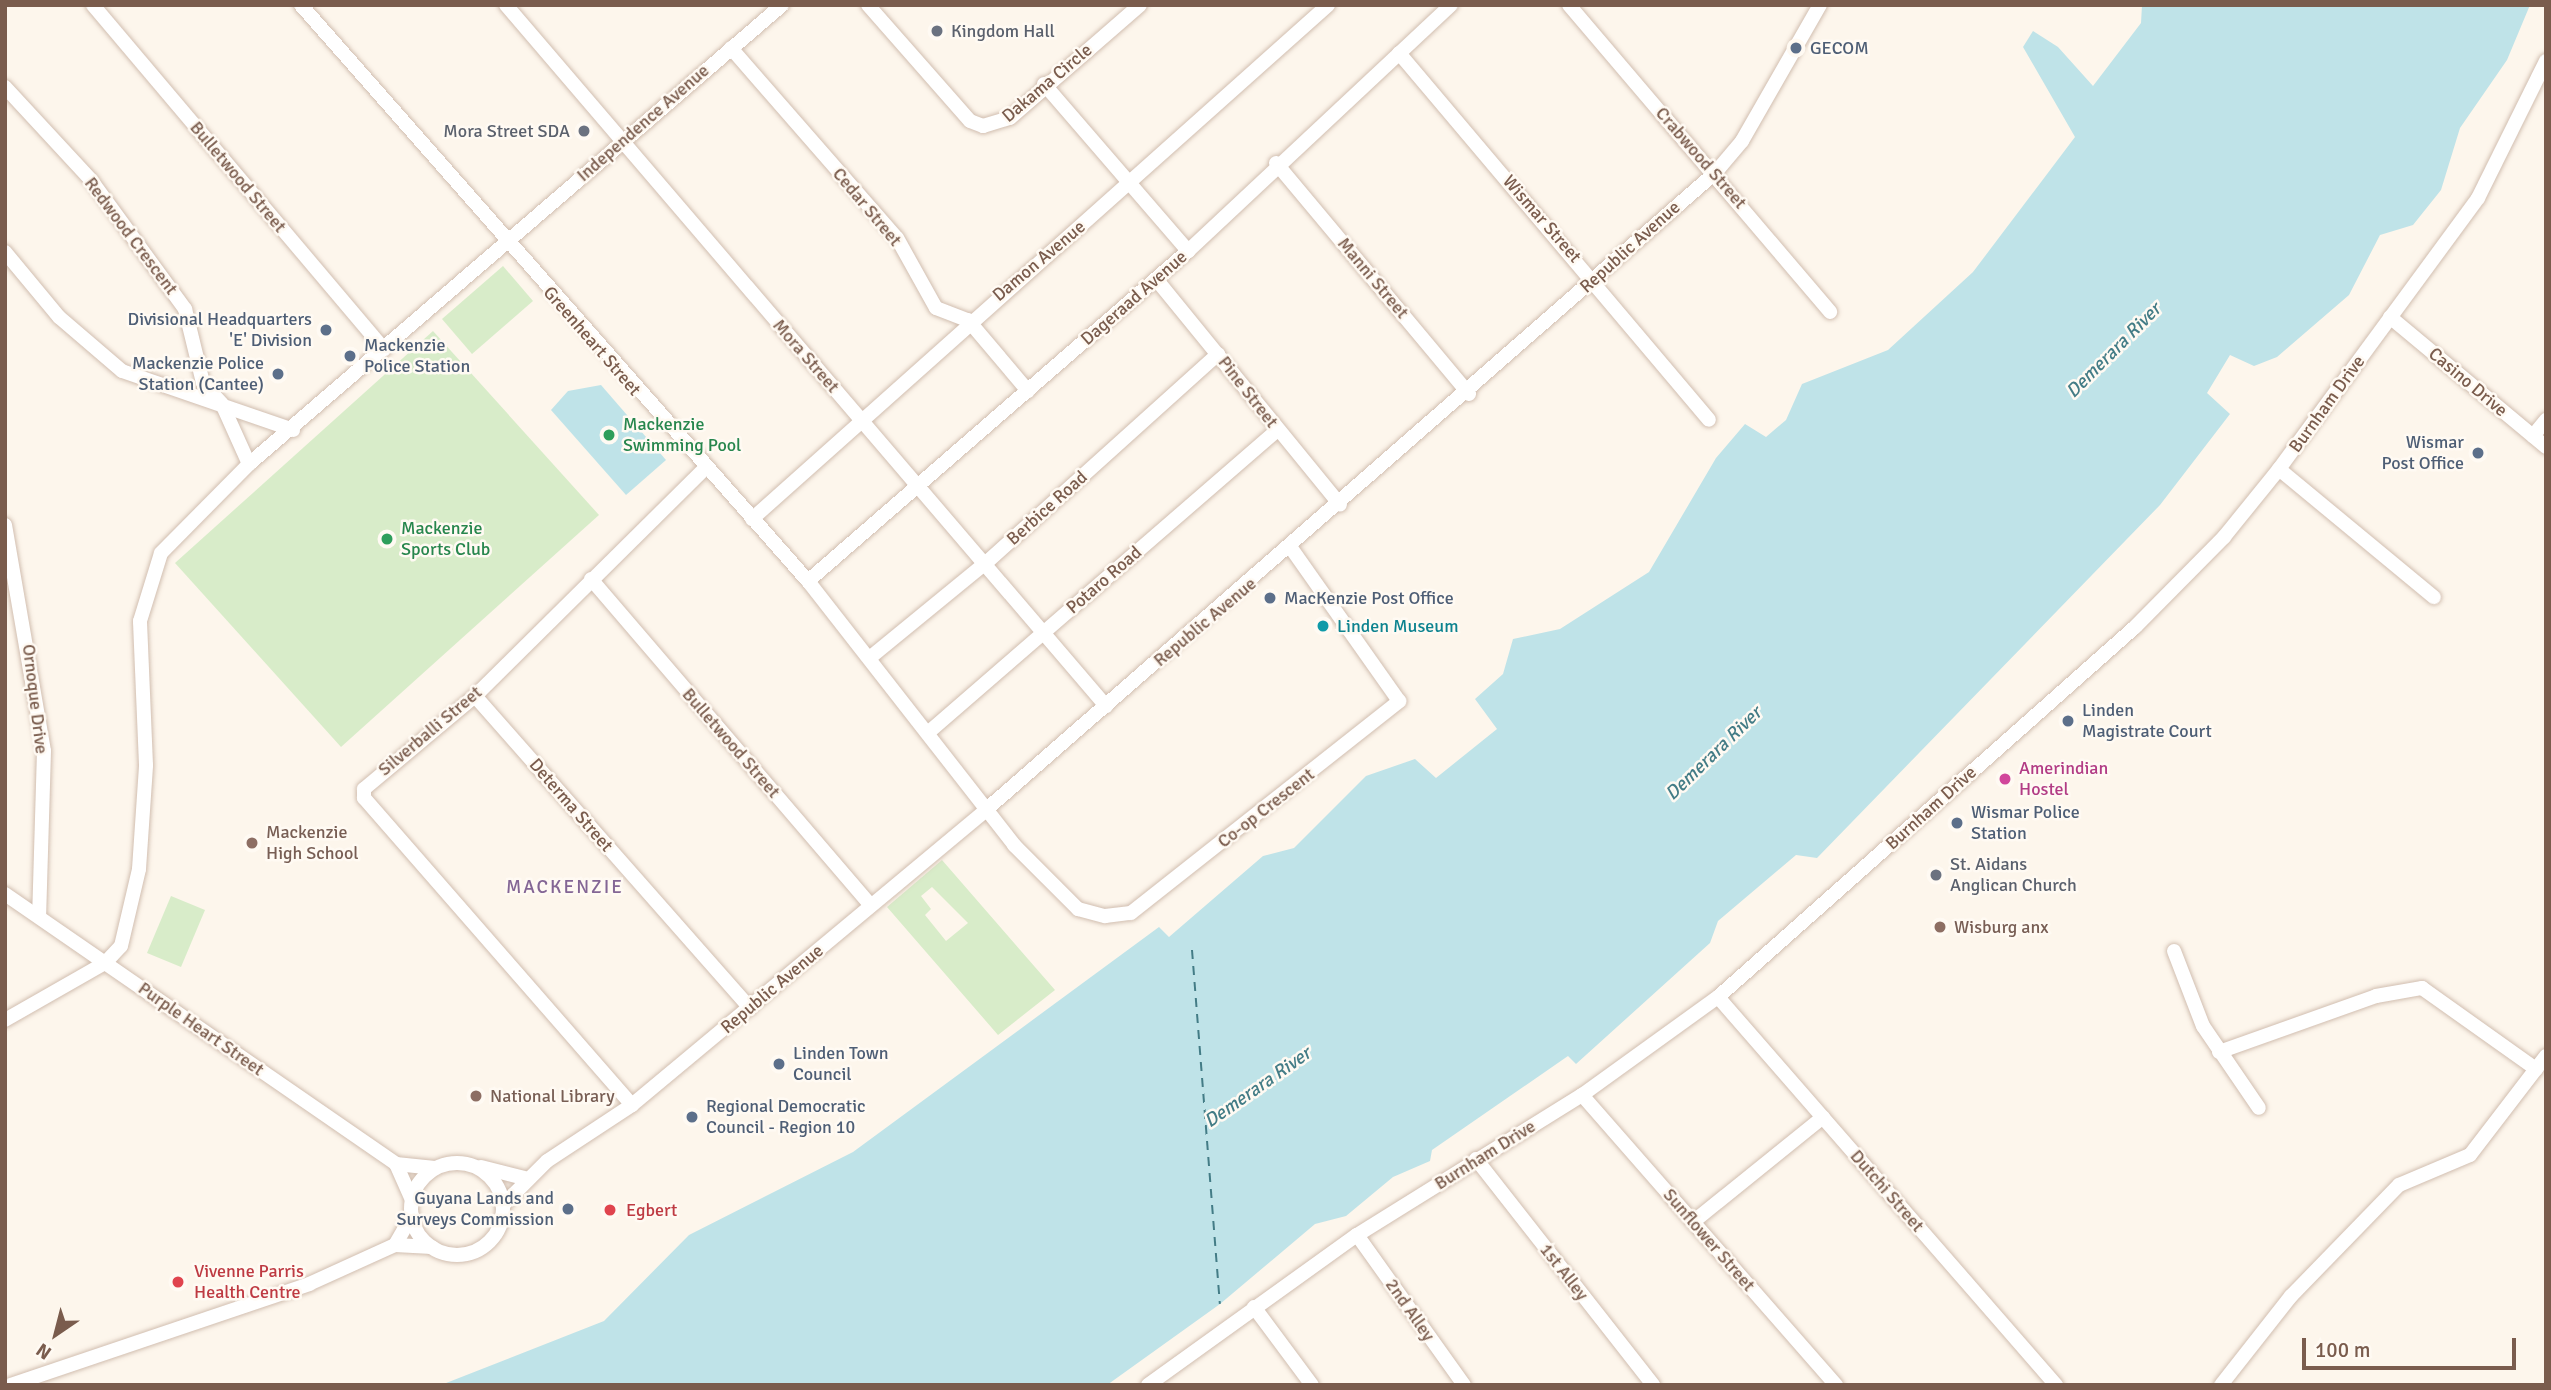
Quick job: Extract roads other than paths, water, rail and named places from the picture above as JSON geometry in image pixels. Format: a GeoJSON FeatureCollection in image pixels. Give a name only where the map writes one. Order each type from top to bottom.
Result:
{"type":"FeatureCollection","features":[{"type":"Feature","properties":{"kind":"street","name":"Bulletwood Street"},"geometry":{"type":"LineString","coordinates":[[93,5],[384,349]]}},
{"type":"Feature","properties":{"kind":"street","name":"Greenheart Street"},"geometry":{"type":"LineString","coordinates":[[300,5],[704,469],[808,581],[872,656],[988,808]]}},
{"type":"Feature","properties":{"kind":"street","name":"Mora Street"},"geometry":{"type":"LineString","coordinates":[[506,5],[860,419],[987,562],[1105,706]]}},
{"type":"Feature","properties":{"kind":"street","name":"Independence Avenue"},"geometry":{"type":"LineString","coordinates":[[105,963],[121,946],[139,869],[145,590],[162,553],[249,464],[293,430],[621,140],[782,5]]}},
{"type":"Feature","properties":{"kind":"street","name":"Dakama Circle"},"geometry":{"type":"LineString","coordinates":[[868,5],[970,121],[997,125],[1140,5]]}},
{"type":"Feature","properties":{"kind":"street","name":"Damon Avenue"},"geometry":{"type":"LineString","coordinates":[[752,519],[968,320],[1132,184],[1328,5]]}},
{"type":"Feature","properties":{"kind":"street","name":"Dageraad Avenue"},"geometry":{"type":"LineString","coordinates":[[808,581],[1188,251],[1276,163],[1451,5]]}},
{"type":"Feature","properties":{"kind":"street","name":"Crabwood Street"},"geometry":{"type":"LineString","coordinates":[[1569,5],[1715,173],[1830,312]]}},
{"type":"Feature","properties":{"kind":"street","name":"Republic Avenue"},"geometry":{"type":"LineString","coordinates":[[503,1205],[528,1179],[632,1105],[988,808],[1469,394],[1715,173],[1742,141],[1820,5]]}},
{"type":"Feature","properties":{"kind":"street","name":"Cedar Street"},"geometry":{"type":"LineString","coordinates":[[731,48],[897,238],[936,308],[968,320],[1028,391]]}},
{"type":"Feature","properties":{"kind":"street","name":"Wismar Street"},"geometry":{"type":"LineString","coordinates":[[1399,53],[1594,279],[1709,420]]}},
{"type":"Feature","properties":{"kind":"street","name":"Burnham Drive"},"geometry":{"type":"LineString","coordinates":[[1148,1385],[1357,1235],[1582,1095],[1718,998],[2135,627],[2224,537],[2279,468],[2478,198],[2546,61]]}},
{"type":"Feature","properties":{"kind":"street"},"geometry":{"type":"LineString","coordinates":[[1044,84],[1188,251]]}},
{"type":"Feature","properties":{"kind":"street","name":"Redwood Crescent"},"geometry":{"type":"LineString","coordinates":[[5,87],[90,180],[185,309],[203,383],[222,404],[249,464]]}},
{"type":"Feature","properties":{"kind":"street","name":"Manni Street"},"geometry":{"type":"LineString","coordinates":[[1276,163],[1469,394]]}},
{"type":"Feature","properties":{"kind":"street"},"geometry":{"type":"LineString","coordinates":[[5,252],[59,317],[122,371],[293,430]]}},
{"type":"Feature","properties":{"kind":"street","name":"Pine Street"},"geometry":{"type":"LineString","coordinates":[[1156,279],[1340,505]]}},
{"type":"Feature","properties":{"kind":"street","name":"Casino Drive"},"geometry":{"type":"LineString","coordinates":[[2390,317],[2546,447]]}},
{"type":"Feature","properties":{"kind":"street","name":"Berbice Road"},"geometry":{"type":"LineString","coordinates":[[872,656],[987,562],[1218,354]]}},
{"type":"Feature","properties":{"kind":"street"},"geometry":{"type":"LineString","coordinates":[[2533,436],[2546,420]]}},
{"type":"Feature","properties":{"kind":"street","name":"Potaro Road"},"geometry":{"type":"LineString","coordinates":[[930,731],[1278,430]]}},
{"type":"Feature","properties":{"kind":"street"},"geometry":{"type":"LineString","coordinates":[[2279,468],[2434,597]]}},
{"type":"Feature","properties":{"kind":"street","name":"Silverballi Street"},"geometry":{"type":"LineString","coordinates":[[632,1105],[364,798],[373,778],[475,696],[704,469]]}},
{"type":"Feature","properties":{"kind":"street","name":"Ornoque Drive"},"geometry":{"type":"LineString","coordinates":[[5,525],[44,751],[39,917]]}},
{"type":"Feature","properties":{"kind":"street","name":"Co-op Crescent"},"geometry":{"type":"LineString","coordinates":[[988,808],[1027,861],[1078,909],[1105,916],[1131,913],[1392,711],[1400,694],[1291,548]]}},
{"type":"Feature","properties":{"kind":"street","name":"Bulletwood Street"},"geometry":{"type":"LineString","coordinates":[[591,579],[871,906]]}},
{"type":"Feature","properties":{"kind":"street","name":"Determa Street"},"geometry":{"type":"LineString","coordinates":[[475,696],[750,1008]]}},
{"type":"Feature","properties":{"kind":"street","name":"Purple Heart Street"},"geometry":{"type":"LineString","coordinates":[[5,894],[396,1164],[435,1168]]}},
{"type":"Feature","properties":{"kind":"street"},"geometry":{"type":"LineString","coordinates":[[2174,951],[2219,1052],[2259,1108]]}},
{"type":"Feature","properties":{"kind":"street"},"geometry":{"type":"LineString","coordinates":[[5,1020],[105,963]]}},
{"type":"Feature","properties":{"kind":"street"},"geometry":{"type":"LineString","coordinates":[[2219,1052],[2376,996],[2422,988],[2536,1069]]}},
{"type":"Feature","properties":{"kind":"street","name":"Dutchi Street"},"geometry":{"type":"LineString","coordinates":[[1718,998],[2056,1385]]}},
{"type":"Feature","properties":{"kind":"street"},"geometry":{"type":"LineString","coordinates":[[2221,1385],[2291,1296],[2399,1185],[2423,1180],[2470,1155],[2546,1056]]}},
{"type":"Feature","properties":{"kind":"street","name":"Sunflower Street"},"geometry":{"type":"LineString","coordinates":[[1582,1095],[1836,1385]]}},
{"type":"Feature","properties":{"kind":"street"},"geometry":{"type":"LineString","coordinates":[[1693,1222],[1823,1117]]}},
{"type":"Feature","properties":{"kind":"street","name":"1st Alley"},"geometry":{"type":"LineString","coordinates":[[1476,1159],[1653,1385]]}},
{"type":"Feature","properties":{"kind":"street"},"geometry":{"type":"LineString","coordinates":[[396,1164],[412,1207],[432,1247]]}},
{"type":"Feature","properties":{"kind":"street"},"geometry":{"type":"LineString","coordinates":[[11,1385],[309,1284],[395,1245],[432,1247],[465,1254],[481,1248],[494,1237],[503,1205],[498,1188],[471,1165]]}},
{"type":"Feature","properties":{"kind":"street"},"geometry":{"type":"LineString","coordinates":[[395,1245],[412,1207],[435,1168],[471,1165],[528,1179]]}},
{"type":"Feature","properties":{"kind":"street","name":"2nd Alley"},"geometry":{"type":"LineString","coordinates":[[1357,1235],[1464,1385]]}},
{"type":"Feature","properties":{"kind":"street"},"geometry":{"type":"LineString","coordinates":[[1254,1307],[1312,1385]]}},
{"type":"Feature","properties":{"kind":"water","name":"Demerara River"},"geometry":{"type":"Polygon","coordinates":[[[2142,5],[2530,5],[2507,60],[2460,128],[2441,190],[2413,225],[2380,235],[2349,295],[2277,357],[2254,366],[2230,355],[2207,393],[2230,414],[2160,505],[1817,858],[1796,855],[1718,921],[1710,943],[1576,1064],[1568,1056],[1432,1150],[1430,1161],[1393,1177],[1346,1216],[1315,1224],[1220,1304],[1107,1385],[441,1385],[604,1321],[689,1235],[853,1152],[1159,927],[1169,937],[1263,856],[1294,848],[1366,776],[1415,759],[1436,778],[1497,729],[1475,699],[1503,674],[1513,639],[1560,629],[1649,572],[1716,458],[1745,424],[1766,437],[1786,420],[1802,384],[1888,350],[1973,272],[2075,137],[2023,47],[2033,31],[2058,47],[2093,86],[2141,23],[2142,5]]]}},
{"type":"Feature","properties":{"kind":"water","name":"Mackenzie Swimming Pool"},"geometry":{"type":"Polygon","coordinates":[[[601,385],[666,460],[626,495],[551,410],[568,391],[601,385]]]}},
{"type":"Feature","properties":{"kind":"place","name":"Kingdom Hall"},"geometry":{"type":"Point","coordinates":[937,31]}},
{"type":"Feature","properties":{"kind":"place","name":"GECOM"},"geometry":{"type":"Point","coordinates":[1796,48]}},
{"type":"Feature","properties":{"kind":"place","name":"Mora Street SDA"},"geometry":{"type":"Point","coordinates":[584,131]}},
{"type":"Feature","properties":{"kind":"place","name":"Divisional Headquarters 'E' Division"},"geometry":{"type":"Point","coordinates":[326,330]}},
{"type":"Feature","properties":{"kind":"place","name":"Mackenzie Police Station"},"geometry":{"type":"Point","coordinates":[350,356]}},
{"type":"Feature","properties":{"kind":"place","name":"Mackenzie Police Station (Cantee)"},"geometry":{"type":"Point","coordinates":[278,374]}},
{"type":"Feature","properties":{"kind":"place","name":"Mackenzie Swimming Pool"},"geometry":{"type":"Point","coordinates":[609,435]}},
{"type":"Feature","properties":{"kind":"place","name":"Wismar Post Office"},"geometry":{"type":"Point","coordinates":[2478,453]}},
{"type":"Feature","properties":{"kind":"place","name":"Mackenzie Sports Club"},"geometry":{"type":"Point","coordinates":[387,539]}},
{"type":"Feature","properties":{"kind":"place","name":"MacKenzie Post Office"},"geometry":{"type":"Point","coordinates":[1270,598]}},
{"type":"Feature","properties":{"kind":"place","name":"Linden Museum"},"geometry":{"type":"Point","coordinates":[1323,626]}},
{"type":"Feature","properties":{"kind":"place","name":"Linden Magistrate Court"},"geometry":{"type":"Point","coordinates":[2068,721]}},
{"type":"Feature","properties":{"kind":"place","name":"Amerindian Hostel"},"geometry":{"type":"Point","coordinates":[2005,779]}},
{"type":"Feature","properties":{"kind":"place","name":"Wismar Police Station"},"geometry":{"type":"Point","coordinates":[1957,823]}},
{"type":"Feature","properties":{"kind":"place","name":"Mackenzie High School"},"geometry":{"type":"Point","coordinates":[252,843]}},
{"type":"Feature","properties":{"kind":"place","name":"St. Aidans Anglican Church"},"geometry":{"type":"Point","coordinates":[1936,875]}},
{"type":"Feature","properties":{"kind":"place","name":"Wisburg anx"},"geometry":{"type":"Point","coordinates":[1940,927]}},
{"type":"Feature","properties":{"kind":"place","name":"Linden Town Council"},"geometry":{"type":"Point","coordinates":[779,1064]}},
{"type":"Feature","properties":{"kind":"place","name":"National Library"},"geometry":{"type":"Point","coordinates":[476,1096]}},
{"type":"Feature","properties":{"kind":"place","name":"Regional Democratic Council - Region 10"},"geometry":{"type":"Point","coordinates":[692,1117]}},
{"type":"Feature","properties":{"kind":"place","name":"Guyana Lands and Surveys Commission"},"geometry":{"type":"Point","coordinates":[568,1209]}},
{"type":"Feature","properties":{"kind":"place","name":"Egbert"},"geometry":{"type":"Point","coordinates":[610,1210]}},
{"type":"Feature","properties":{"kind":"place","name":"Vivenne Parris Health Centre"},"geometry":{"type":"Point","coordinates":[178,1282]}},
{"type":"Feature","properties":{"kind":"district","name":"MACKENZIE"},"geometry":{"type":"Point","coordinates":[565,888]}}]}
